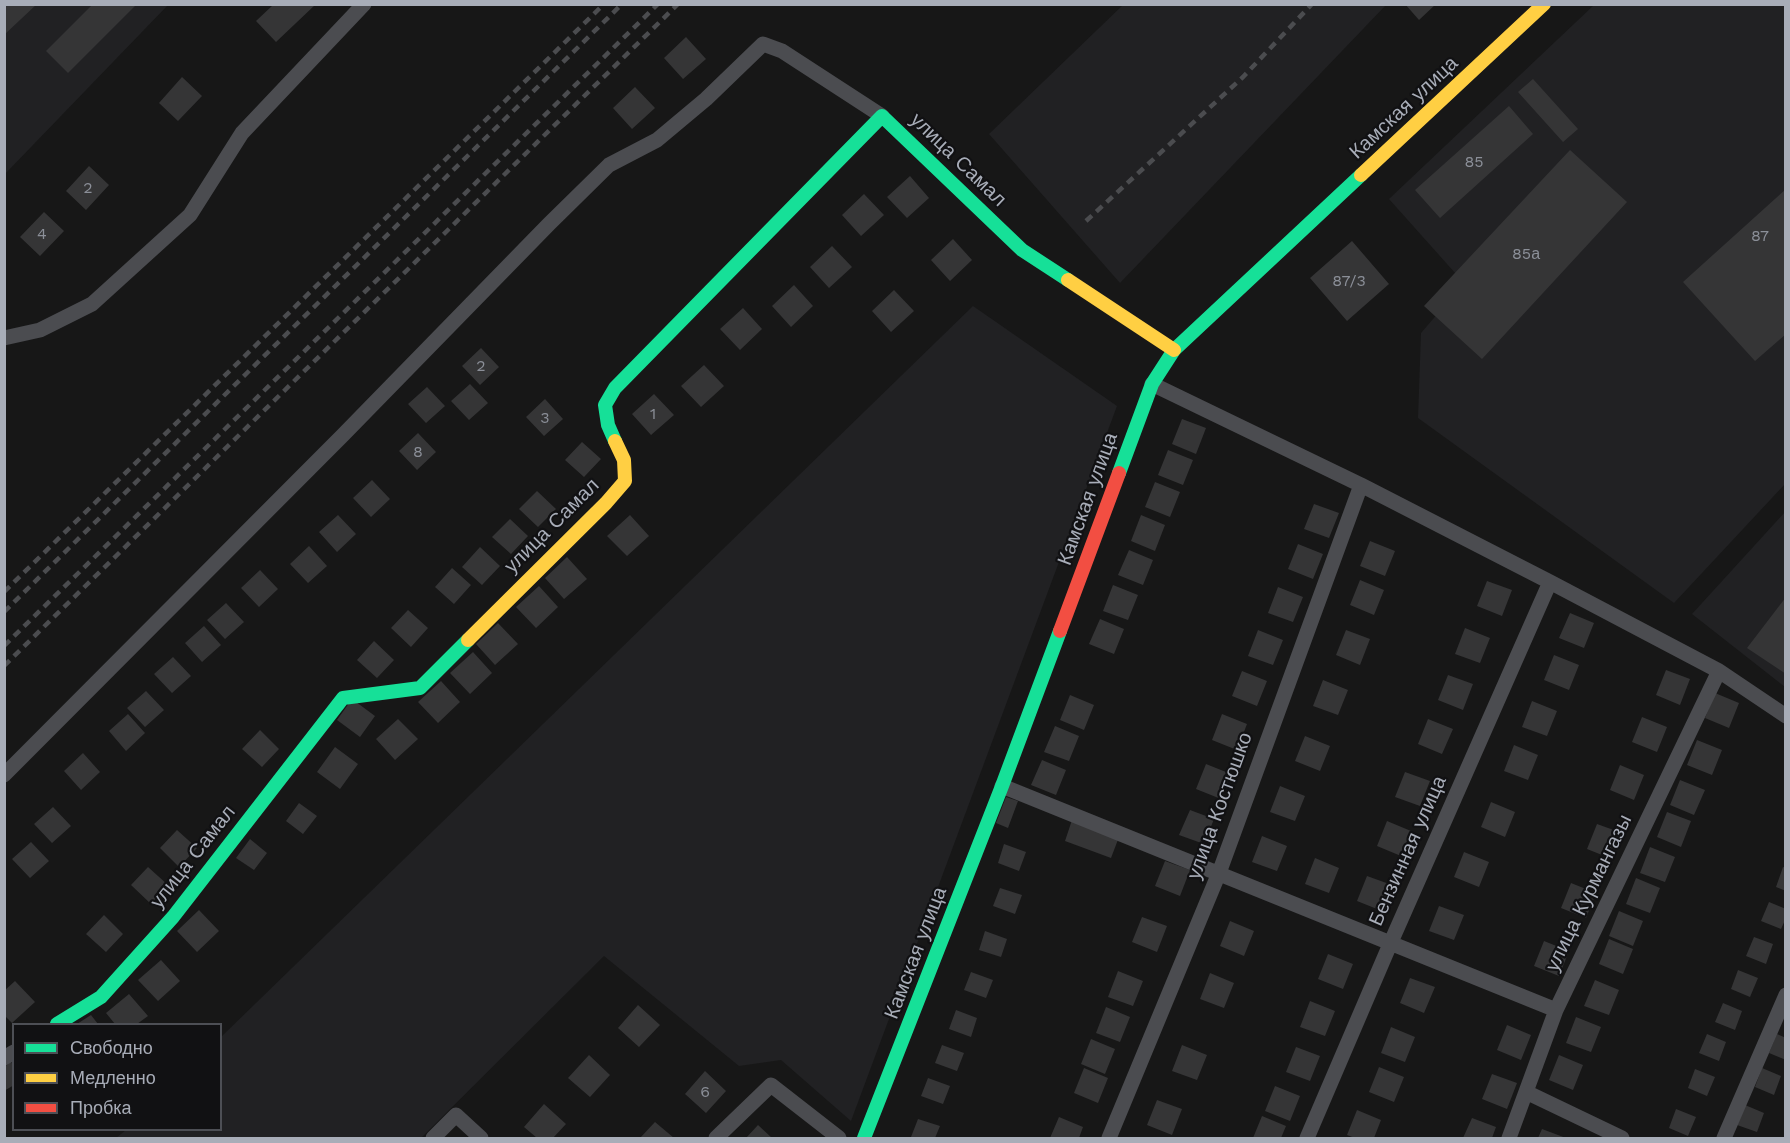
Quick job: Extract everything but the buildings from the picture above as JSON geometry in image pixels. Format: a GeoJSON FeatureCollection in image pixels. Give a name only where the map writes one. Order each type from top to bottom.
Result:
{"type":"FeatureCollection","features":[{"type":"Feature","properties":{"kind":"street"},"geometry":{"type":"LineString","coordinates":[[4,338],[40,330],[92,304],[190,215],[242,133],[364,4]]}},
{"type":"Feature","properties":{"kind":"street","name":"Камская улица"},"geometry":{"type":"LineString","coordinates":[[864,1138],[1002,786],[1152,384],[1174,350],[1544,4]]}},
{"type":"Feature","properties":{"kind":"street"},"geometry":{"type":"LineString","coordinates":[[4,775],[609,165],[657,140],[706,99],[763,44],[782,51],[882,116]]}},
{"type":"Feature","properties":{"kind":"street","name":"улица Самал"},"geometry":{"type":"LineString","coordinates":[[59,1023],[101,997],[174,917],[343,698],[420,688],[606,503],[625,481],[624,460],[608,425],[605,405],[615,388],[882,116],[1022,250],[1174,350]]}},
{"type":"Feature","properties":{"kind":"street"},"geometry":{"type":"LineString","coordinates":[[1152,384],[1361,485],[1550,582],[1719,671],[1785,716]]}},
{"type":"Feature","properties":{"kind":"street","name":"улица Костюшко"},"geometry":{"type":"LineString","coordinates":[[1109,1138],[1219,873],[1361,485]]}},
{"type":"Feature","properties":{"kind":"street","name":"Бензинная улица"},"geometry":{"type":"LineString","coordinates":[[1307,1138],[1550,582]]}},
{"type":"Feature","properties":{"kind":"street","name":"улица Курмангазы"},"geometry":{"type":"LineString","coordinates":[[1509,1138],[1556,1010],[1719,671]]}},
{"type":"Feature","properties":{"kind":"street"},"geometry":{"type":"LineString","coordinates":[[1002,786],[1556,1010]]}},
{"type":"Feature","properties":{"kind":"street"},"geometry":{"type":"LineString","coordinates":[[1724,1138],[1785,995]]}},
{"type":"Feature","properties":{"kind":"street"},"geometry":{"type":"LineString","coordinates":[[716,1138],[771,1086],[839,1138]]}},
{"type":"Feature","properties":{"kind":"street"},"geometry":{"type":"LineString","coordinates":[[1526,1092],[1622,1138]]}},
{"type":"Feature","properties":{"kind":"street"},"geometry":{"type":"LineString","coordinates":[[433,1138],[456,1115],[481,1138]]}},
{"type":"Feature","properties":{"kind":"shaded area"},"geometry":{"type":"Polygon","coordinates":[[[1124,4],[1386,5],[1120,283],[989,134],[1124,4]]]}},
{"type":"Feature","properties":{"kind":"shaded area"},"geometry":{"type":"Polygon","coordinates":[[[5,5],[168,5],[5,174],[5,5]]]}},
{"type":"Feature","properties":{"kind":"shaded area"},"geometry":{"type":"Polygon","coordinates":[[[1594,5],[1785,5],[1785,484],[1674,603],[1418,418],[1421,333],[1464,283],[1389,199],[1594,5]]]}},
{"type":"Feature","properties":{"kind":"shaded area"},"geometry":{"type":"Polygon","coordinates":[[[973,306],[1117,406],[851,1121],[781,1060],[739,1066],[604,956],[421,1138],[116,1138],[125,1131],[222,1131],[222,1036],[973,306]]]}},
{"type":"Feature","properties":{"kind":"shaded area"},"geometry":{"type":"Polygon","coordinates":[[[1785,512],[1785,687],[1692,614],[1785,512]]]}},
{"type":"Feature","properties":{"kind":"railway"},"geometry":{"type":"LineString","coordinates":[[4,592],[604,4]]}},
{"type":"Feature","properties":{"kind":"railway"},"geometry":{"type":"LineString","coordinates":[[4,612],[622,4]]}},
{"type":"Feature","properties":{"kind":"railway"},"geometry":{"type":"LineString","coordinates":[[4,646],[658,4]]}},
{"type":"Feature","properties":{"kind":"railway"},"geometry":{"type":"LineString","coordinates":[[4,666],[678,4]]}},
{"type":"Feature","properties":{"kind":"railway"},"geometry":{"type":"LineString","coordinates":[[1086,221],[1243,77],[1312,4]]}},
{"type":"Feature","properties":{"kind":"traffic: fast"},"geometry":{"type":"LineString","coordinates":[[615,441],[608,425],[605,405],[615,388],[882,116],[1022,250],[1068,280]]}},
{"type":"Feature","properties":{"kind":"traffic: fast"},"geometry":{"type":"LineString","coordinates":[[1119,473],[1152,384],[1174,350],[1361,175]]}},
{"type":"Feature","properties":{"kind":"traffic: fast"},"geometry":{"type":"LineString","coordinates":[[864,1138],[1060,631]]}},
{"type":"Feature","properties":{"kind":"traffic: fast"},"geometry":{"type":"LineString","coordinates":[[59,1023],[101,997],[173,917],[343,698],[420,688],[468,640]]}},
{"type":"Feature","properties":{"kind":"traffic: slow"},"geometry":{"type":"LineString","coordinates":[[1361,175],[1544,4]]}},
{"type":"Feature","properties":{"kind":"traffic: slow"},"geometry":{"type":"LineString","coordinates":[[1068,280],[1174,350]]}},
{"type":"Feature","properties":{"kind":"traffic: slow"},"geometry":{"type":"LineString","coordinates":[[468,640],[606,503],[625,481],[624,460],[615,441]]}},
{"type":"Feature","properties":{"kind":"traffic: jam"},"geometry":{"type":"LineString","coordinates":[[1060,631],[1119,473]]}}]}
